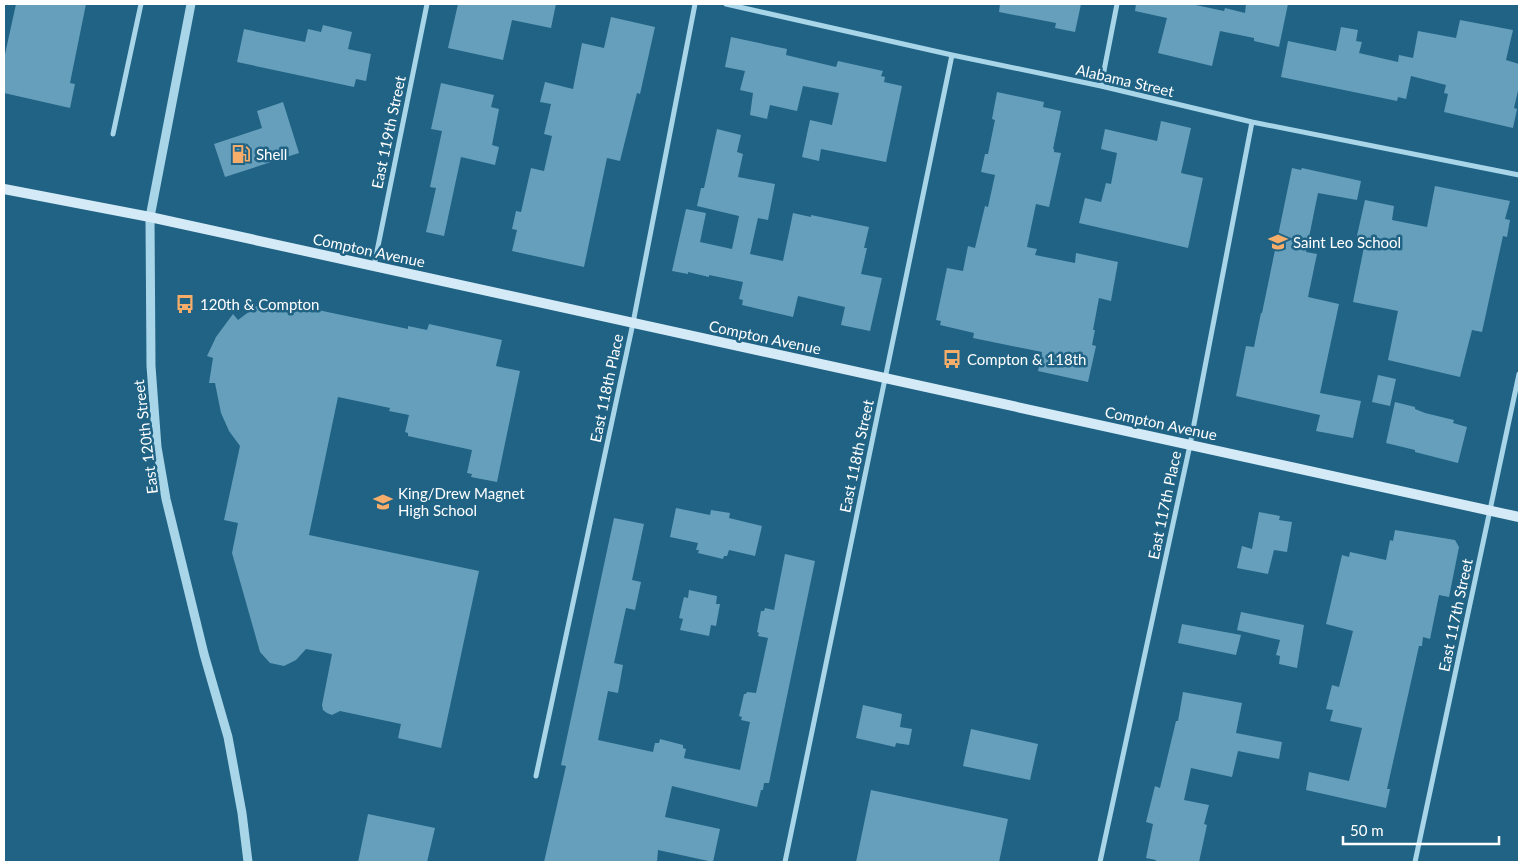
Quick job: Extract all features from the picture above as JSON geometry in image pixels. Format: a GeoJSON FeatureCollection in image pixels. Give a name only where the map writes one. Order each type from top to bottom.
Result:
{"type":"FeatureCollection","features":[{"type":"Feature","properties":{"kind":"main road","name":"Compton Avenue"},"geometry":{"type":"LineString","coordinates":[[4,188],[150,217],[1519,516]]}},
{"type":"Feature","properties":{"kind":"street"},"geometry":{"type":"LineString","coordinates":[[113,134],[141,4]]}},
{"type":"Feature","properties":{"kind":"street","name":"East 120th Street"},"geometry":{"type":"LineString","coordinates":[[191,4],[150,217],[151,366],[157,447],[166,498],[197,625],[228,737],[242,813],[248,862]]}},
{"type":"Feature","properties":{"kind":"street","name":"East 119th Street"},"geometry":{"type":"LineString","coordinates":[[374,266],[427,4]]}},
{"type":"Feature","properties":{"kind":"street","name":"East 118th Place"},"geometry":{"type":"LineString","coordinates":[[536,776],[633,323],[695,4]]}},
{"type":"Feature","properties":{"kind":"street","name":"Alabama Street"},"geometry":{"type":"LineString","coordinates":[[726,4],[952,55],[1101,86],[1252,122],[1519,175]]}},
{"type":"Feature","properties":{"kind":"street"},"geometry":{"type":"LineString","coordinates":[[1101,86],[1117,4]]}},
{"type":"Feature","properties":{"kind":"street","name":"East 118th Street"},"geometry":{"type":"LineString","coordinates":[[786,862],[884,378],[952,55]]}},
{"type":"Feature","properties":{"kind":"street","name":"East 117th Place"},"geometry":{"type":"LineString","coordinates":[[1100,862],[1190,445],[1252,122]]}},
{"type":"Feature","properties":{"kind":"street","name":"East 117th Street"},"geometry":{"type":"LineString","coordinates":[[1416,862],[1519,374]]}},
{"type":"Feature","properties":{"kind":"building"},"geometry":{"type":"Polygon","coordinates":[[[16,4],[86,4],[70,83],[75,84],[70,108],[4,93],[4,59],[16,4]]]}},
{"type":"Feature","properties":{"kind":"building"},"geometry":{"type":"Polygon","coordinates":[[[458,4],[556,4],[551,28],[512,20],[503,60],[448,48],[458,4]]]}},
{"type":"Feature","properties":{"kind":"building"},"geometry":{"type":"Polygon","coordinates":[[[1000,4],[1081,4],[1075,32],[1055,28],[1056,23],[999,12],[1000,4]]]}},
{"type":"Feature","properties":{"kind":"building"},"geometry":{"type":"Polygon","coordinates":[[[1136,4],[1191,4],[1224,11],[1225,8],[1245,13],[1246,4],[1288,4],[1279,47],[1254,41],[1254,38],[1220,31],[1212,66],[1158,53],[1167,18],[1135,11],[1136,4]]]}},
{"type":"Feature","properties":{"kind":"building"},"geometry":{"type":"Polygon","coordinates":[[[611,17],[655,27],[640,94],[637,93],[620,161],[607,158],[584,267],[512,251],[517,230],[512,229],[516,211],[521,212],[531,168],[544,171],[552,136],[544,134],[551,104],[540,102],[545,82],[573,89],[582,43],[604,48],[611,17]]]}},
{"type":"Feature","properties":{"kind":"building"},"geometry":{"type":"Polygon","coordinates":[[[1460,20],[1513,30],[1506,60],[1519,64],[1519,86],[1514,108],[1517,109],[1513,128],[1444,112],[1448,94],[1444,93],[1446,85],[1411,76],[1406,99],[1398,97],[1397,101],[1281,77],[1288,41],[1336,51],[1341,27],[1358,30],[1356,41],[1362,42],[1359,53],[1398,62],[1399,55],[1413,58],[1418,31],[1456,38],[1460,20]]]}},
{"type":"Feature","properties":{"kind":"building"},"geometry":{"type":"Polygon","coordinates":[[[323,25],[352,32],[348,49],[371,54],[366,81],[356,79],[354,87],[237,62],[244,29],[305,42],[308,29],[321,32],[323,25]]]}},
{"type":"Feature","properties":{"kind":"building"},"geometry":{"type":"Polygon","coordinates":[[[731,37],[787,49],[786,55],[836,67],[838,61],[883,71],[881,76],[885,77],[884,82],[902,86],[886,162],[821,149],[819,161],[802,157],[810,120],[832,125],[839,93],[803,86],[797,111],[770,105],[767,119],[750,115],[753,93],[740,90],[745,71],[725,67],[731,37]]]}},
{"type":"Feature","properties":{"kind":"building"},"geometry":{"type":"Polygon","coordinates":[[[441,83],[494,95],[491,107],[499,109],[492,145],[499,147],[495,165],[461,157],[444,236],[426,232],[436,188],[430,187],[442,131],[431,129],[441,83]]]}},
{"type":"Feature","properties":{"kind":"building"},"geometry":{"type":"Polygon","coordinates":[[[997,92],[1044,102],[1043,107],[1061,111],[1053,149],[1054,152],[1061,153],[1049,207],[1036,204],[1027,247],[1037,249],[1035,255],[1075,263],[1076,253],[1118,262],[1111,301],[1099,298],[1092,345],[1096,346],[1088,382],[1038,371],[1042,352],[973,338],[974,333],[940,325],[941,321],[936,320],[947,268],[963,271],[968,246],[975,248],[985,206],[988,207],[995,175],[981,172],[985,154],[988,154],[995,120],[992,119],[997,92]]]}},
{"type":"Feature","properties":{"kind":"building"},"geometry":{"type":"Polygon","coordinates":[[[283,102],[299,153],[225,177],[214,144],[262,128],[257,111],[283,102]]]}},
{"type":"Feature","properties":{"kind":"building"},"geometry":{"type":"Polygon","coordinates":[[[1161,121],[1191,128],[1181,173],[1203,178],[1188,248],[1079,223],[1085,198],[1101,202],[1106,183],[1111,184],[1117,153],[1101,149],[1105,129],[1157,141],[1161,121]]]}},
{"type":"Feature","properties":{"kind":"building"},"geometry":{"type":"Polygon","coordinates":[[[717,129],[741,135],[737,152],[743,154],[738,177],[775,184],[768,220],[758,218],[750,254],[783,261],[793,213],[869,227],[864,248],[867,248],[861,274],[882,278],[870,331],[841,325],[845,307],[798,296],[793,317],[742,305],[743,300],[739,299],[743,282],[709,275],[709,277],[688,272],[688,274],[672,271],[686,209],[706,213],[700,242],[732,249],[739,216],[697,206],[701,188],[704,188],[717,129]]]}},
{"type":"Feature","properties":{"kind":"building"},"geometry":{"type":"Polygon","coordinates":[[[1292,168],[1301,170],[1302,168],[1361,181],[1357,200],[1318,193],[1306,252],[1317,254],[1308,297],[1339,304],[1320,393],[1361,401],[1353,438],[1316,431],[1320,415],[1236,396],[1246,346],[1254,347],[1292,168]]]}},
{"type":"Feature","properties":{"kind":"building"},"geometry":{"type":"Polygon","coordinates":[[[1435,186],[1510,201],[1505,219],[1510,220],[1507,237],[1503,236],[1482,332],[1472,330],[1460,377],[1388,360],[1398,311],[1353,302],[1365,242],[1356,240],[1365,200],[1394,206],[1392,220],[1427,227],[1435,186]]]}},
{"type":"Feature","properties":{"kind":"building"},"geometry":{"type":"Polygon","coordinates":[[[299,301],[319,304],[318,310],[408,329],[408,326],[427,330],[429,324],[502,340],[496,366],[520,371],[497,482],[471,477],[472,474],[467,473],[472,450],[408,436],[408,433],[405,432],[409,415],[389,411],[390,408],[338,397],[309,535],[479,571],[441,748],[398,738],[401,724],[340,711],[332,715],[323,710],[322,705],[332,654],[306,649],[296,660],[284,666],[270,663],[260,652],[232,553],[238,523],[224,520],[240,446],[229,431],[221,413],[215,383],[209,383],[213,358],[207,356],[216,337],[233,314],[238,320],[258,305],[261,310],[279,304],[299,301]]]}},
{"type":"Feature","properties":{"kind":"building"},"geometry":{"type":"Polygon","coordinates":[[[1378,375],[1396,379],[1390,406],[1372,402],[1378,375]]]}},
{"type":"Feature","properties":{"kind":"building"},"geometry":{"type":"Polygon","coordinates":[[[1395,402],[1415,407],[1415,409],[1425,413],[1454,420],[1453,423],[1467,427],[1458,463],[1386,443],[1395,402]]]}},
{"type":"Feature","properties":{"kind":"building"},"geometry":{"type":"Polygon","coordinates":[[[676,508],[710,515],[711,510],[730,513],[729,518],[762,526],[755,556],[729,550],[727,556],[724,556],[723,559],[698,553],[699,550],[696,550],[698,543],[670,537],[676,508]]]}},
{"type":"Feature","properties":{"kind":"building"},"geometry":{"type":"Polygon","coordinates":[[[1259,512],[1280,516],[1279,520],[1292,522],[1287,552],[1274,550],[1268,574],[1237,568],[1242,546],[1252,549],[1259,512]]]}},
{"type":"Feature","properties":{"kind":"building"},"geometry":{"type":"Polygon","coordinates":[[[614,518],[644,524],[632,580],[641,582],[635,610],[626,608],[614,663],[623,665],[618,693],[608,691],[598,740],[653,752],[655,743],[659,743],[660,739],[683,745],[683,748],[686,749],[684,758],[740,770],[750,722],[741,720],[742,717],[739,716],[744,694],[747,692],[756,693],[768,638],[758,636],[761,611],[764,611],[765,608],[774,610],[785,554],[815,561],[769,783],[764,783],[757,807],[672,786],[665,817],[720,829],[713,862],[658,850],[657,862],[544,862],[566,766],[561,765],[614,518]]]}},
{"type":"Feature","properties":{"kind":"building"},"geometry":{"type":"Polygon","coordinates":[[[1395,530],[1455,540],[1459,547],[1449,597],[1439,595],[1430,639],[1423,637],[1422,646],[1419,646],[1387,789],[1390,789],[1386,808],[1306,790],[1309,772],[1349,781],[1362,728],[1330,721],[1333,710],[1326,709],[1332,685],[1339,687],[1353,631],[1326,624],[1342,555],[1349,557],[1350,552],[1386,560],[1390,540],[1393,541],[1395,530]]]}},
{"type":"Feature","properties":{"kind":"building"},"geometry":{"type":"Polygon","coordinates":[[[689,590],[717,596],[716,604],[720,604],[716,626],[711,625],[709,636],[680,630],[683,619],[679,618],[684,597],[688,598],[689,590]]]}},
{"type":"Feature","properties":{"kind":"building"},"geometry":{"type":"Polygon","coordinates":[[[1241,612],[1304,625],[1297,668],[1279,664],[1280,656],[1276,655],[1280,640],[1237,630],[1241,612]]]}},
{"type":"Feature","properties":{"kind":"building"},"geometry":{"type":"Polygon","coordinates":[[[1182,624],[1241,635],[1236,655],[1178,643],[1182,624]]]}},
{"type":"Feature","properties":{"kind":"building"},"geometry":{"type":"Polygon","coordinates":[[[1183,692],[1242,703],[1236,733],[1282,742],[1279,759],[1238,751],[1232,777],[1191,768],[1184,800],[1209,805],[1204,824],[1207,825],[1199,862],[1155,862],[1156,860],[1146,858],[1153,824],[1146,822],[1155,786],[1160,788],[1176,721],[1178,721],[1183,692]]]}},
{"type":"Feature","properties":{"kind":"building"},"geometry":{"type":"Polygon","coordinates":[[[863,705],[902,714],[900,727],[912,729],[909,745],[896,743],[895,747],[856,738],[863,705]]]}},
{"type":"Feature","properties":{"kind":"building"},"geometry":{"type":"Polygon","coordinates":[[[971,729],[1038,744],[1030,780],[963,766],[971,729]]]}},
{"type":"Feature","properties":{"kind":"building"},"geometry":{"type":"Polygon","coordinates":[[[871,790],[1008,819],[999,862],[856,862],[871,790]]]}},
{"type":"Feature","properties":{"kind":"building"},"geometry":{"type":"Polygon","coordinates":[[[368,814],[435,828],[427,862],[358,862],[368,814]]]}},
{"type":"Feature","properties":{"kind":"place","name":"Shell"},"geometry":{"type":"Point","coordinates":[241,154]}},
{"type":"Feature","properties":{"kind":"place","name":"Saint Leo School"},"geometry":{"type":"Point","coordinates":[1278,242]}},
{"type":"Feature","properties":{"kind":"place","name":"120th & Compton"},"geometry":{"type":"Point","coordinates":[185,304]}},
{"type":"Feature","properties":{"kind":"place","name":"Compton & 118th"},"geometry":{"type":"Point","coordinates":[952,359]}},
{"type":"Feature","properties":{"kind":"place","name":"King/Drew Magnet High School"},"geometry":{"type":"Point","coordinates":[383,502]}}]}
